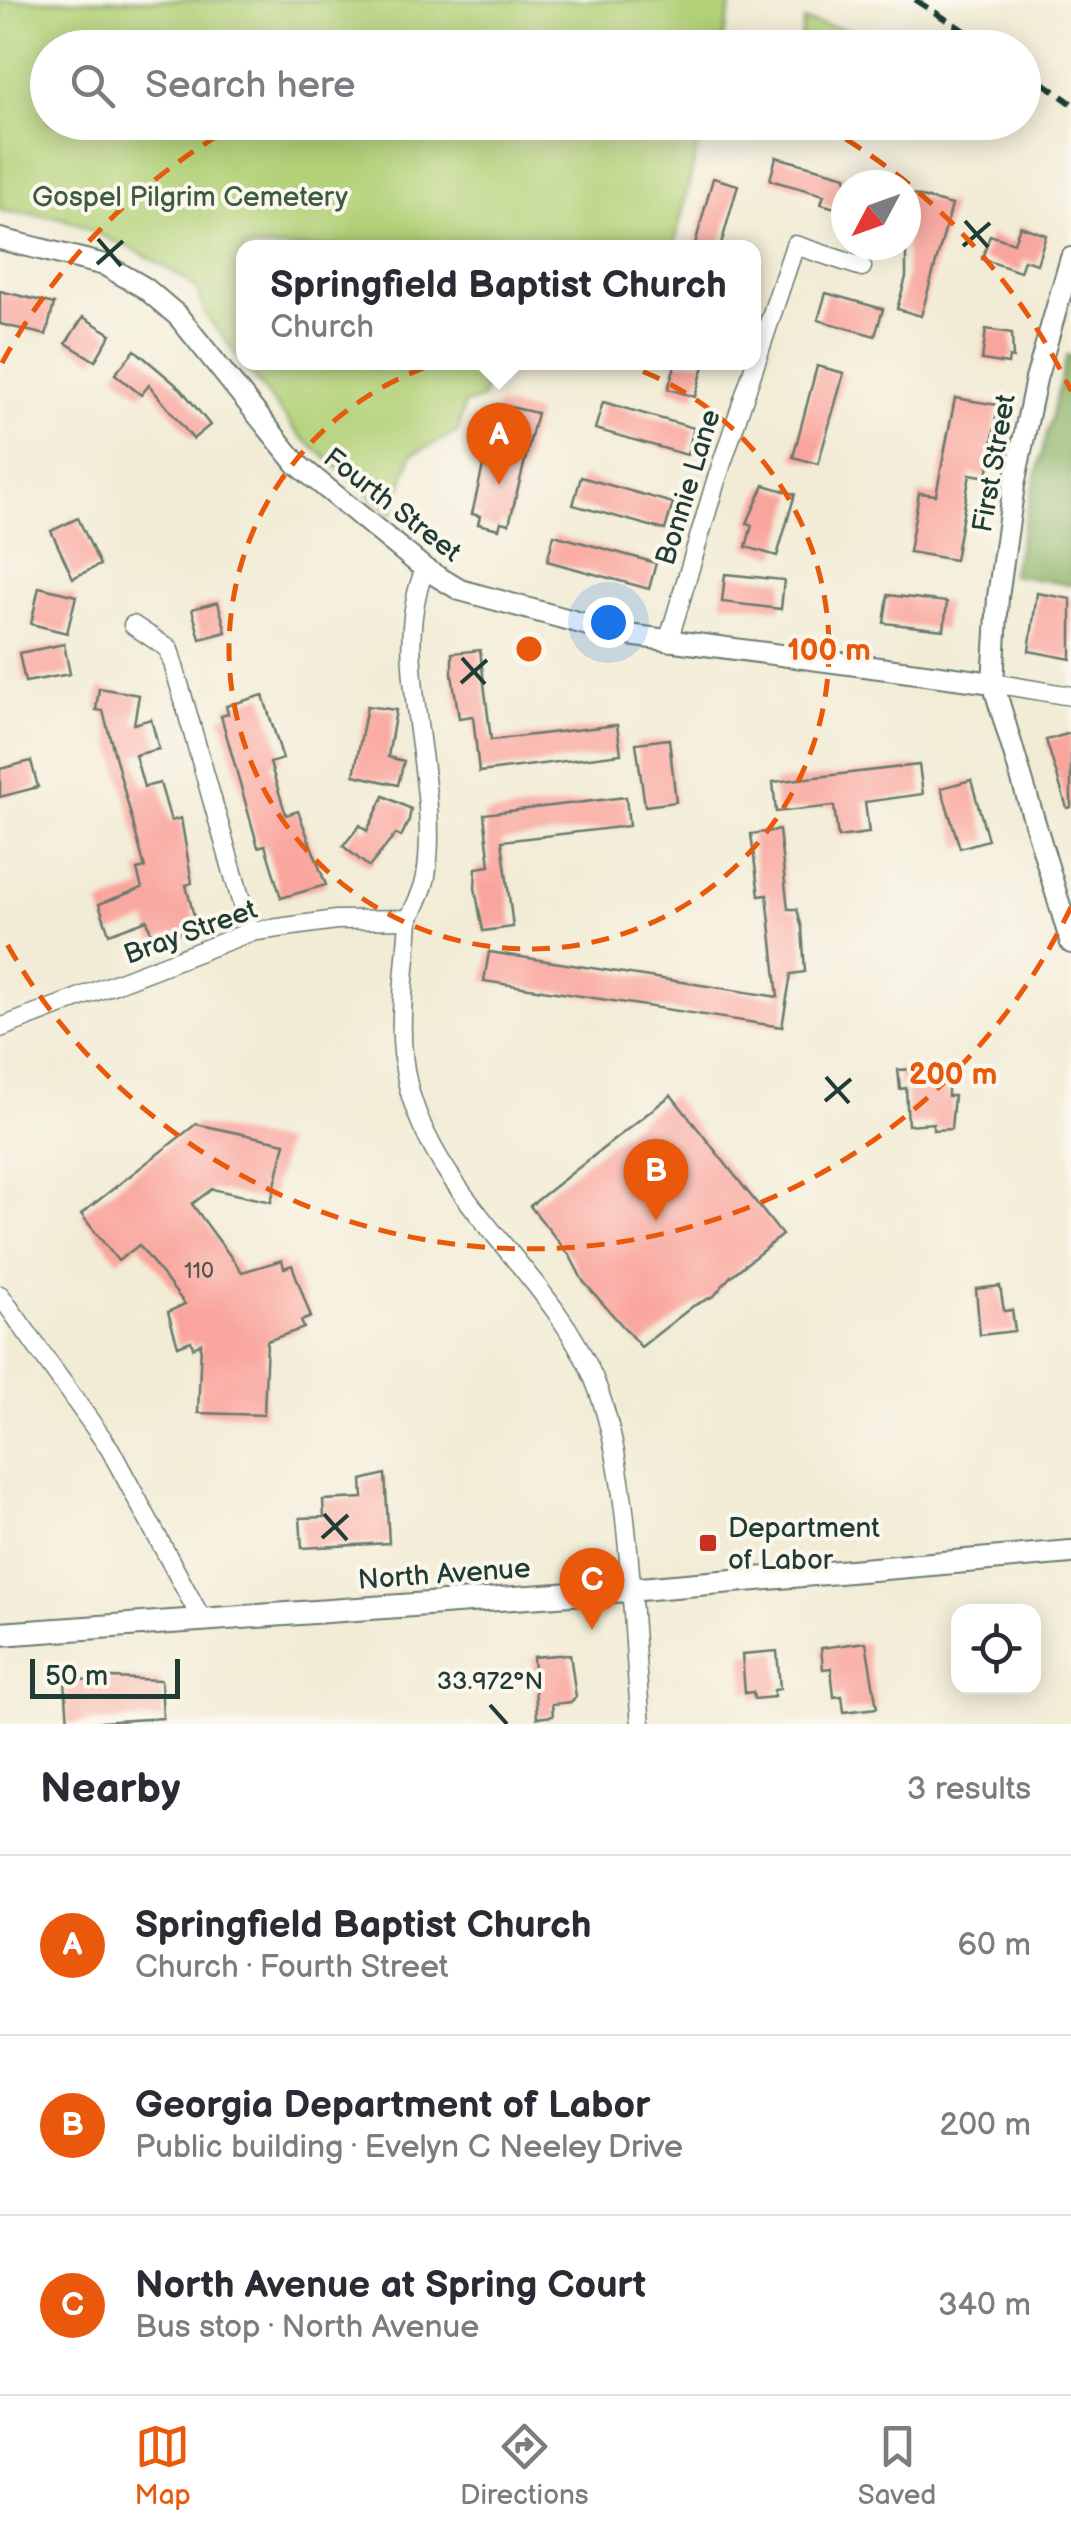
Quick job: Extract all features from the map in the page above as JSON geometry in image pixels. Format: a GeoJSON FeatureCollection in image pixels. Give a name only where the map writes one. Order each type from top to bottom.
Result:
{"type":"FeatureCollection","features":[{"type":"Feature","properties":{"kind":"main road","name":"North Avenue"},"geometry":{"type":"LineString","coordinates":[[0,1634],[628,1590],[1071,1552]]}},
{"type":"Feature","properties":{"kind":"street","name":"Fourth Street"},"geometry":{"type":"LineString","coordinates":[[0,239],[105,265],[145,288],[178,316],[297,464],[425,568],[460,590],[621,634],[1071,696]]}},
{"type":"Feature","properties":{"kind":"street","name":"Bonnie Lane"},"geometry":{"type":"LineString","coordinates":[[761,347],[795,246],[862,267]]}},
{"type":"Feature","properties":{"kind":"street","name":"First Street"},"geometry":{"type":"LineString","coordinates":[[993,683],[998,597],[1014,485],[1036,379],[1071,258]]}},
{"type":"Feature","properties":{"kind":"street","name":"Bonnie Lane"},"geometry":{"type":"LineString","coordinates":[[668,642],[753,370]]}},
{"type":"Feature","properties":{"kind":"street"},"geometry":{"type":"LineString","coordinates":[[425,568],[415,592],[411,646],[430,806],[426,879],[409,919],[402,1032],[408,1086],[435,1152],[565,1324],[594,1378],[614,1452],[641,1724]]}},
{"type":"Feature","properties":{"kind":"street"},"geometry":{"type":"LineString","coordinates":[[133,625],[169,649],[250,932]]}},
{"type":"Feature","properties":{"kind":"street"},"geometry":{"type":"LineString","coordinates":[[993,683],[1071,943]]}},
{"type":"Feature","properties":{"kind":"street","name":"Bray Street"},"geometry":{"type":"LineString","coordinates":[[0,1028],[250,932],[336,920],[409,919]]}},
{"type":"Feature","properties":{"kind":"street"},"geometry":{"type":"LineString","coordinates":[[0,1294],[110,1449],[202,1620]]}},
{"type":"Feature","properties":{"kind":"green space","name":"Gospel Pilgrim Cemetery"},"geometry":{"type":"Polygon","coordinates":[[[0,0],[732,0],[725,30],[30,30],[30,140],[699,140],[676,240],[236,240],[236,354],[205,314],[196,288],[186,280],[141,253],[62,218],[0,211],[0,0]]]}},
{"type":"Feature","properties":{"kind":"green space"},"geometry":{"type":"Polygon","coordinates":[[[804,21],[849,30],[802,30],[804,21]]]}},
{"type":"Feature","properties":{"kind":"green space"},"geometry":{"type":"Polygon","coordinates":[[[1067,355],[1071,356],[1071,585],[1011,575],[1067,355]]]}},
{"type":"Feature","properties":{"kind":"green space","name":"Gospel Pilgrim Cemetery"},"geometry":{"type":"Polygon","coordinates":[[[248,370],[491,370],[482,400],[464,404],[458,432],[412,454],[392,514],[298,434],[248,370]]]}},
{"type":"Feature","properties":{"kind":"building"},"geometry":{"type":"Polygon","coordinates":[[[776,157],[831,172],[831,207],[821,204],[824,195],[770,180],[776,157]]]}},
{"type":"Feature","properties":{"kind":"building"},"geometry":{"type":"Polygon","coordinates":[[[713,178],[738,185],[722,240],[696,240],[713,178]]]}},
{"type":"Feature","properties":{"kind":"building"},"geometry":{"type":"Polygon","coordinates":[[[921,197],[952,205],[921,316],[897,309],[906,277],[906,260],[921,260],[921,197]]]}},
{"type":"Feature","properties":{"kind":"building"},"geometry":{"type":"Polygon","coordinates":[[[1020,226],[1046,235],[1037,264],[1024,260],[1020,272],[982,259],[990,235],[1014,243],[1020,226]]]}},
{"type":"Feature","properties":{"kind":"building"},"geometry":{"type":"Polygon","coordinates":[[[0,291],[54,304],[46,335],[0,324],[0,291]]]}},
{"type":"Feature","properties":{"kind":"building"},"geometry":{"type":"Polygon","coordinates":[[[826,293],[883,309],[875,336],[818,320],[826,293]]]}},
{"type":"Feature","properties":{"kind":"building"},"geometry":{"type":"Polygon","coordinates":[[[83,317],[111,334],[95,361],[66,343],[83,317]]]}},
{"type":"Feature","properties":{"kind":"building"},"geometry":{"type":"Polygon","coordinates":[[[986,329],[1012,333],[1013,358],[1009,357],[1008,364],[982,360],[986,329]]]}},
{"type":"Feature","properties":{"kind":"building"},"geometry":{"type":"Polygon","coordinates":[[[135,350],[181,389],[210,425],[193,439],[149,385],[141,395],[115,374],[135,350]]]}},
{"type":"Feature","properties":{"kind":"building"},"geometry":{"type":"Polygon","coordinates":[[[817,366],[844,373],[818,464],[793,457],[817,366]]]}},
{"type":"Feature","properties":{"kind":"building"},"geometry":{"type":"Polygon","coordinates":[[[674,370],[703,370],[695,397],[668,389],[674,370]]]}},
{"type":"Feature","properties":{"kind":"building"},"geometry":{"type":"Polygon","coordinates":[[[955,398],[998,405],[987,477],[970,474],[955,560],[909,552],[919,493],[936,495],[955,398]]]}},
{"type":"Feature","properties":{"kind":"building"},"geometry":{"type":"Polygon","coordinates":[[[603,402],[694,428],[687,455],[595,429],[603,402]]]}},
{"type":"Feature","properties":{"kind":"building"},"geometry":{"type":"Polygon","coordinates":[[[497,404],[537,413],[509,524],[501,522],[499,529],[478,524],[480,516],[472,514],[497,404]]]}},
{"type":"Feature","properties":{"kind":"building"},"geometry":{"type":"Polygon","coordinates":[[[581,477],[673,503],[665,530],[573,505],[581,477]]]}},
{"type":"Feature","properties":{"kind":"building"},"geometry":{"type":"Polygon","coordinates":[[[764,485],[795,494],[777,556],[746,547],[752,525],[747,523],[764,485]]]}},
{"type":"Feature","properties":{"kind":"building"},"geometry":{"type":"Polygon","coordinates":[[[78,518],[100,565],[73,578],[51,531],[78,518]]]}},
{"type":"Feature","properties":{"kind":"building"},"geometry":{"type":"Polygon","coordinates":[[[554,535],[656,563],[649,589],[547,561],[554,535]]]}},
{"type":"Feature","properties":{"kind":"building"},"geometry":{"type":"Polygon","coordinates":[[[725,574],[784,580],[781,609],[722,602],[725,574]]]}},
{"type":"Feature","properties":{"kind":"building"},"geometry":{"type":"Polygon","coordinates":[[[39,587],[76,596],[67,633],[31,624],[39,587]]]}},
{"type":"Feature","properties":{"kind":"building"},"geometry":{"type":"Polygon","coordinates":[[[1037,593],[1071,599],[1071,659],[1029,651],[1037,593]]]}},
{"type":"Feature","properties":{"kind":"building"},"geometry":{"type":"Polygon","coordinates":[[[888,595],[947,602],[944,630],[884,623],[888,595]]]}},
{"type":"Feature","properties":{"kind":"building"},"geometry":{"type":"Polygon","coordinates":[[[218,602],[226,632],[200,639],[192,609],[218,602]]]}},
{"type":"Feature","properties":{"kind":"building"},"geometry":{"type":"Polygon","coordinates":[[[64,644],[70,674],[25,682],[19,653],[64,644]]]}},
{"type":"Feature","properties":{"kind":"building"},"geometry":{"type":"Polygon","coordinates":[[[480,650],[491,740],[617,725],[621,754],[479,772],[473,716],[459,718],[452,653],[480,650]]]}},
{"type":"Feature","properties":{"kind":"building"},"geometry":{"type":"Polygon","coordinates":[[[99,688],[139,695],[134,724],[151,719],[159,749],[135,755],[144,787],[160,783],[171,821],[181,818],[192,883],[186,885],[197,928],[153,940],[147,920],[109,934],[99,904],[142,888],[137,870],[145,868],[103,711],[96,710],[99,688]]]}},
{"type":"Feature","properties":{"kind":"building"},"geometry":{"type":"Polygon","coordinates":[[[263,695],[283,759],[270,763],[286,815],[298,811],[326,885],[281,898],[265,845],[258,847],[221,716],[228,714],[226,706],[263,695]]]}},
{"type":"Feature","properties":{"kind":"building"},"geometry":{"type":"Polygon","coordinates":[[[367,706],[396,710],[388,757],[404,761],[398,785],[354,775],[367,706]]]}},
{"type":"Feature","properties":{"kind":"building"},"geometry":{"type":"Polygon","coordinates":[[[1071,733],[1071,807],[1067,808],[1046,740],[1071,733]]]}},
{"type":"Feature","properties":{"kind":"building"},"geometry":{"type":"Polygon","coordinates":[[[669,739],[676,802],[645,806],[636,743],[669,739]]]}},
{"type":"Feature","properties":{"kind":"building"},"geometry":{"type":"Polygon","coordinates":[[[31,761],[38,787],[0,797],[0,769],[31,761]]]}},
{"type":"Feature","properties":{"kind":"building"},"geometry":{"type":"Polygon","coordinates":[[[919,765],[923,794],[865,802],[869,833],[838,837],[834,806],[776,812],[773,782],[919,765]]]}},
{"type":"Feature","properties":{"kind":"building"},"geometry":{"type":"Polygon","coordinates":[[[971,780],[988,840],[960,848],[941,788],[971,780]]]}},
{"type":"Feature","properties":{"kind":"building"},"geometry":{"type":"Polygon","coordinates":[[[384,796],[411,809],[409,820],[401,837],[396,834],[369,867],[343,846],[360,825],[367,831],[384,796]]]}},
{"type":"Feature","properties":{"kind":"building"},"geometry":{"type":"Polygon","coordinates":[[[626,797],[629,826],[502,841],[513,927],[483,931],[475,888],[476,868],[490,866],[484,814],[626,797]]]}},
{"type":"Feature","properties":{"kind":"building"},"geometry":{"type":"Polygon","coordinates":[[[779,830],[788,909],[797,909],[805,972],[791,974],[782,1027],[484,981],[489,952],[778,997],[767,895],[759,896],[751,834],[779,830]]]}},
{"type":"Feature","properties":{"kind":"building"},"geometry":{"type":"Polygon","coordinates":[[[916,1069],[916,1076],[936,1074],[936,1082],[948,1082],[948,1096],[954,1096],[951,1129],[933,1130],[933,1123],[908,1125],[906,1088],[900,1089],[898,1070],[916,1069]]]}},
{"type":"Feature","properties":{"kind":"building"},"geometry":{"type":"Polygon","coordinates":[[[671,1095],[782,1235],[730,1277],[714,1296],[693,1306],[641,1347],[583,1281],[570,1256],[530,1206],[671,1095]]]}},
{"type":"Feature","properties":{"kind":"building"},"geometry":{"type":"Polygon","coordinates":[[[196,1124],[285,1143],[271,1202],[212,1189],[192,1204],[242,1272],[282,1260],[284,1268],[292,1265],[311,1317],[301,1321],[304,1328],[267,1341],[264,1415],[198,1413],[201,1343],[193,1348],[191,1341],[178,1346],[168,1312],[185,1304],[139,1245],[118,1261],[81,1214],[196,1124]]]}},
{"type":"Feature","properties":{"kind":"building"},"geometry":{"type":"Polygon","coordinates":[[[1000,1286],[1004,1311],[1012,1310],[1015,1331],[980,1335],[976,1289],[1000,1286]]]}},
{"type":"Feature","properties":{"kind":"building"},"geometry":{"type":"Polygon","coordinates":[[[385,1474],[389,1543],[302,1548],[300,1518],[324,1517],[323,1500],[363,1498],[362,1480],[385,1474]]]}},
{"type":"Feature","properties":{"kind":"building"},"geometry":{"type":"Polygon","coordinates":[[[866,1642],[877,1708],[844,1712],[842,1696],[834,1697],[831,1668],[823,1669],[821,1648],[866,1642]]]}},
{"type":"Feature","properties":{"kind":"building"},"geometry":{"type":"Polygon","coordinates":[[[777,1651],[780,1689],[774,1690],[774,1697],[754,1699],[753,1692],[745,1693],[742,1654],[777,1651]]]}},
{"type":"Feature","properties":{"kind":"building"},"geometry":{"type":"Polygon","coordinates":[[[570,1654],[576,1697],[572,1702],[552,1704],[553,1716],[537,1718],[533,1657],[570,1654]]]}},
{"type":"Feature","properties":{"kind":"building"},"geometry":{"type":"Polygon","coordinates":[[[161,1680],[163,1718],[68,1724],[65,1681],[161,1680]]]}},
{"type":"Feature","properties":{"kind":"railway"},"geometry":{"type":"LineString","coordinates":[[915,0],[963,30]]}},
{"type":"Feature","properties":{"kind":"railway"},"geometry":{"type":"LineString","coordinates":[[1041,81],[1071,103]]}},
{"type":"Feature","properties":{"kind":"place","name":"Springfield Baptist Church"},"geometry":{"type":"Point","coordinates":[499,485]}},
{"type":"Feature","properties":{"kind":"place","name":"Georgia Department of Labor"},"geometry":{"type":"Point","coordinates":[656,1221]}},
{"type":"Feature","properties":{"kind":"place","name":"Department of Labor"},"geometry":{"type":"Point","coordinates":[708,1543]}},
{"type":"Feature","properties":{"kind":"place","name":"North Avenue at Spring Court"},"geometry":{"type":"Point","coordinates":[592,1630]}}]}
